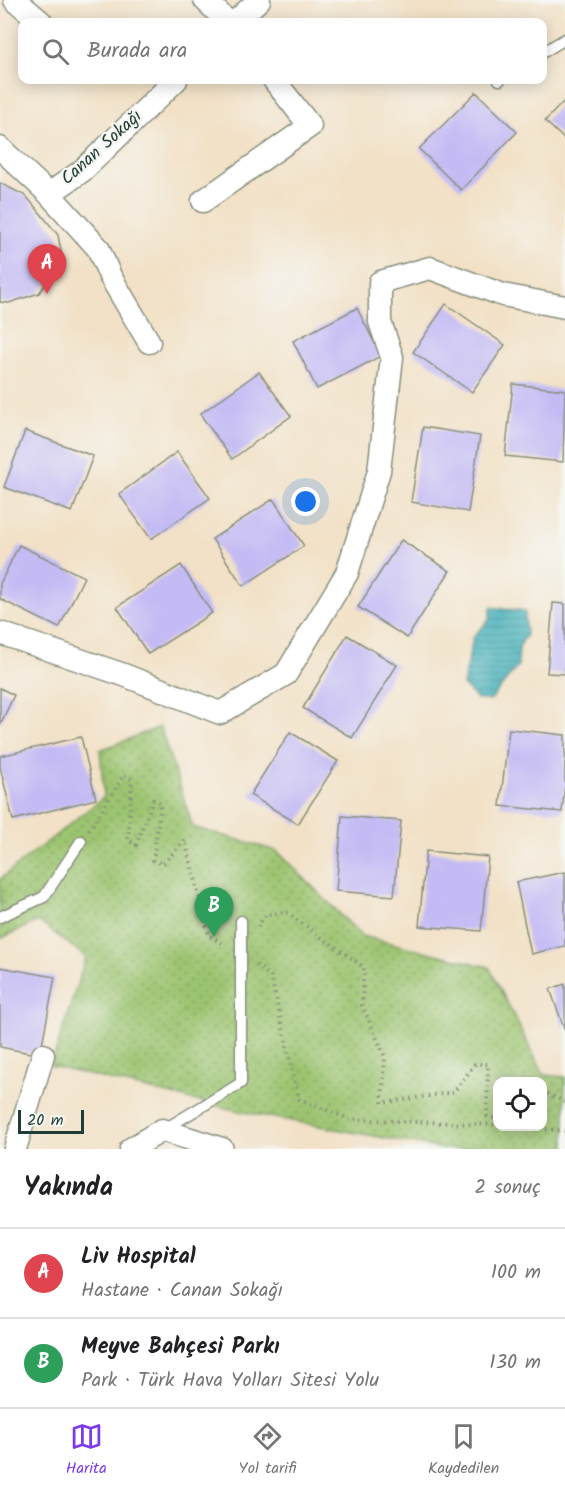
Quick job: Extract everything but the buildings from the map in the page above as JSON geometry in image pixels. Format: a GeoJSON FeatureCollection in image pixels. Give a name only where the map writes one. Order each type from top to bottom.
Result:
{"type":"FeatureCollection","features":[{"type":"Feature","properties":{"kind":"street"},"geometry":{"type":"LineString","coordinates":[[15,0],[36,18]]}},
{"type":"Feature","properties":{"kind":"street"},"geometry":{"type":"LineString","coordinates":[[205,0],[224,18]]}},
{"type":"Feature","properties":{"kind":"street"},"geometry":{"type":"LineString","coordinates":[[240,18],[259,0]]}},
{"type":"Feature","properties":{"kind":"street","name":"Canan Sokağı"},"geometry":{"type":"LineString","coordinates":[[0,148],[49,194],[82,171],[172,84]]}},
{"type":"Feature","properties":{"kind":"street"},"geometry":{"type":"LineString","coordinates":[[203,201],[310,126],[277,84]]}},
{"type":"Feature","properties":{"kind":"street"},"geometry":{"type":"LineString","coordinates":[[49,194],[98,248],[110,276],[149,342]]}},
{"type":"Feature","properties":{"kind":"street"},"geometry":{"type":"LineString","coordinates":[[0,633],[124,675],[220,713],[286,674],[347,573],[379,471],[392,357],[380,322],[380,282],[430,268],[502,295],[565,307]]}},
{"type":"Feature","properties":{"kind":"street"},"geometry":{"type":"LineString","coordinates":[[15,1149],[43,1055]]}},
{"type":"Feature","properties":{"kind":"street"},"geometry":{"type":"LineString","coordinates":[[131,1149],[162,1130],[214,1148]]}},
{"type":"Feature","properties":{"kind":"lane"},"geometry":{"type":"LineString","coordinates":[[547,50],[565,39]]}},
{"type":"Feature","properties":{"kind":"lane"},"geometry":{"type":"LineString","coordinates":[[0,917],[44,897],[81,841]]}},
{"type":"Feature","properties":{"kind":"lane"},"geometry":{"type":"LineString","coordinates":[[162,1130],[241,1083],[242,921]]}},
{"type":"Feature","properties":{"kind":"path"},"geometry":{"type":"LineString","coordinates":[[81,841],[124,775],[132,780],[128,840],[136,844],[153,800],[161,803],[153,860],[163,864],[185,840],[209,936],[241,953],[272,977],[299,1099],[349,1119],[493,1125]]}},
{"type":"Feature","properties":{"kind":"path"},"geometry":{"type":"LineString","coordinates":[[241,953],[265,915],[286,912],[364,967],[362,1005],[384,1057],[382,1103],[454,1092],[475,1064],[488,1064],[487,1116],[493,1118]]}},
{"type":"Feature","properties":{"kind":"path"},"geometry":{"type":"LineString","coordinates":[[547,1093],[565,1102]]}},
{"type":"Feature","properties":{"kind":"path"},"geometry":{"type":"LineString","coordinates":[[547,1129],[565,1131]]}},
{"type":"Feature","properties":{"kind":"green space"},"geometry":{"type":"Polygon","coordinates":[[[160,727],[193,827],[277,851],[362,936],[489,967],[544,1075],[565,1077],[565,1149],[444,1149],[243,1112],[51,1066],[86,957],[38,921],[0,939],[0,879],[104,797],[100,750],[160,727]]]}},
{"type":"Feature","properties":{"kind":"water"},"geometry":{"type":"Polygon","coordinates":[[[491,607],[525,611],[526,635],[519,647],[518,666],[490,701],[477,699],[463,685],[473,637],[489,620],[491,607]]]}},
{"type":"Feature","properties":{"kind":"place","name":"Liv Hospital"},"geometry":{"type":"Point","coordinates":[47,294]}},
{"type":"Feature","properties":{"kind":"place","name":"Meyve Bahçesi Parkı"},"geometry":{"type":"Point","coordinates":[214,937]}}]}
